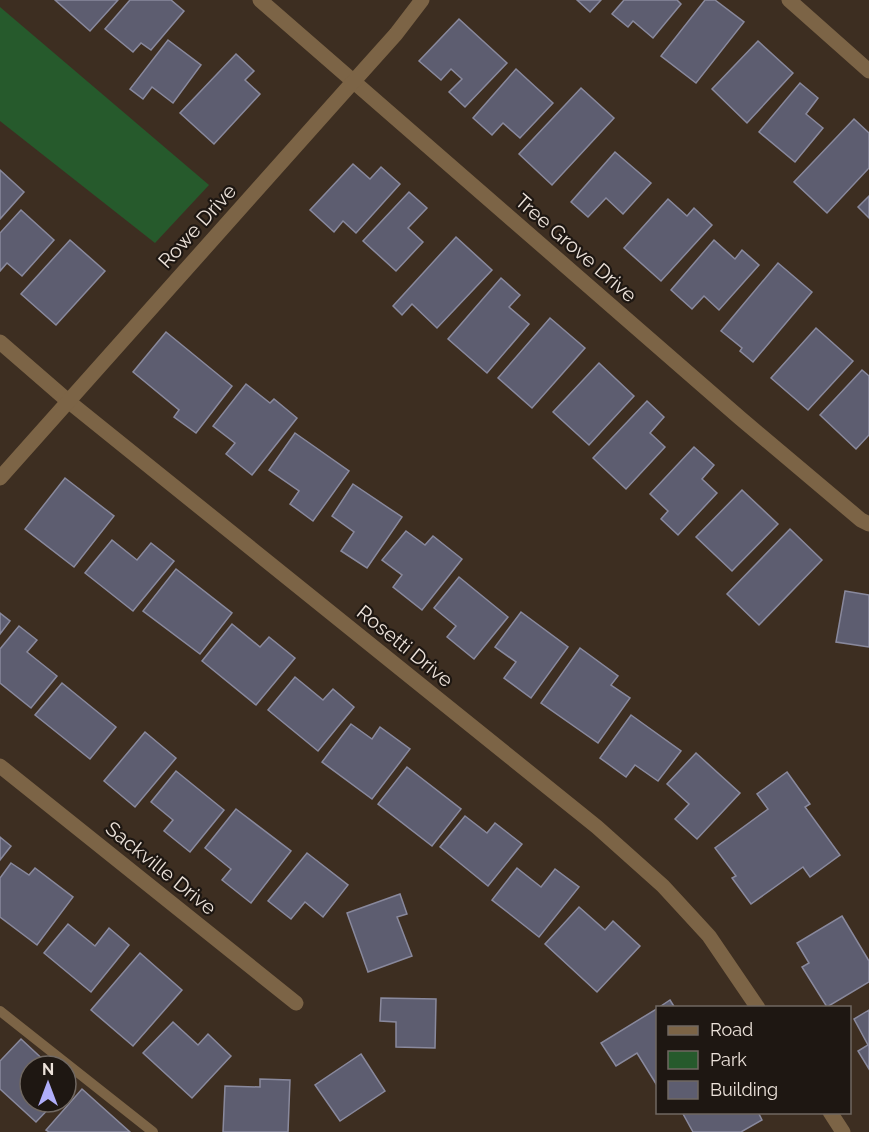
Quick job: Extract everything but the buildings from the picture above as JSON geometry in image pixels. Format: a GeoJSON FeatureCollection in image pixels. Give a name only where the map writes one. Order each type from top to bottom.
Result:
{"type":"FeatureCollection","features":[{"type":"Feature","properties":{"kind":"street","name":"Tree Grove Drive"},"geometry":{"type":"LineString","coordinates":[[260,0],[740,418],[861,520],[869,524]]}},
{"type":"Feature","properties":{"kind":"street","name":"Rowe Drive"},"geometry":{"type":"LineString","coordinates":[[0,478],[396,34],[422,0]]}},
{"type":"Feature","properties":{"kind":"street"},"geometry":{"type":"LineString","coordinates":[[789,0],[869,71]]}},
{"type":"Feature","properties":{"kind":"street","name":"Rosetti Drive"},"geometry":{"type":"LineString","coordinates":[[0,342],[68,401],[597,827],[663,886],[709,936],[757,1006]]}},
{"type":"Feature","properties":{"kind":"street","name":"Sackville Drive"},"geometry":{"type":"LineString","coordinates":[[0,766],[296,1003]]}},
{"type":"Feature","properties":{"kind":"street"},"geometry":{"type":"LineString","coordinates":[[831,1114],[843,1132]]}},
{"type":"Feature","properties":{"kind":"lane"},"geometry":{"type":"LineString","coordinates":[[0,1011],[153,1132]]}},
{"type":"Feature","properties":{"kind":"green space"},"geometry":{"type":"Polygon","coordinates":[[[0,7],[209,185],[155,243],[0,121],[0,7]]]}}]}
